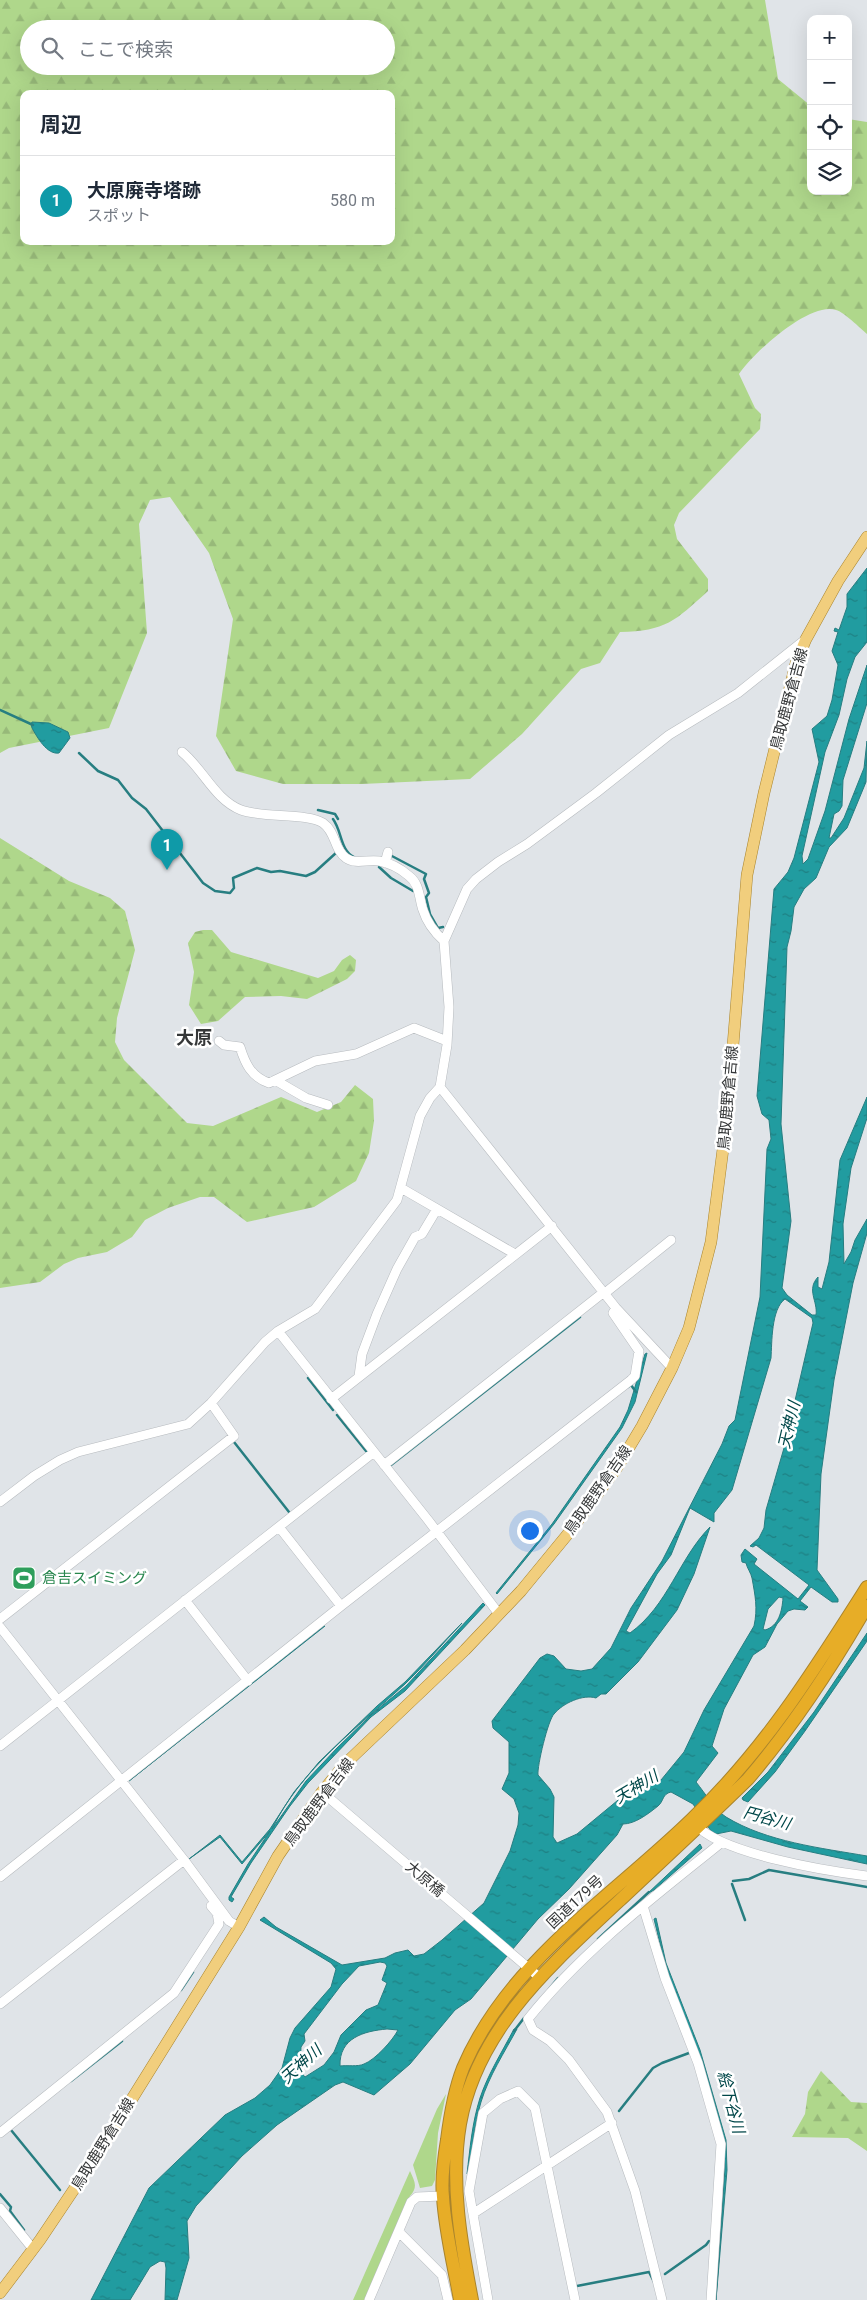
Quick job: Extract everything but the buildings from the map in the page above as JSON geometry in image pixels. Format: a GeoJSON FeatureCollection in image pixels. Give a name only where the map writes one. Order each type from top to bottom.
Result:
{"type":"FeatureCollection","features":[{"type":"Feature","properties":{"kind":"highway","name":"国道179号"},"geometry":{"type":"LineString","coordinates":[[472,2300],[465,2266],[456,2189],[460,2124],[481,2062],[496,2031],[539,1977],[695,1824],[766,1738],[810,1677],[867,1587]]}},
{"type":"Feature","properties":{"kind":"highway","name":"国道179号"},"geometry":{"type":"LineString","coordinates":[[460,2300],[442,2196],[450,2110],[463,2068],[496,2010],[529,1968],[609,1892],[748,1779],[779,1743],[835,1660],[867,1606]]}},
{"type":"Feature","properties":{"kind":"main road","name":"鳥取鹿野倉吉線"},"geometry":{"type":"LineString","coordinates":[[0,2293],[33,2249],[97,2155],[239,1927],[278,1856],[322,1792],[346,1764],[465,1650],[567,1536],[618,1466],[642,1426],[672,1368],[689,1328],[712,1242],[728,1118],[746,875],[794,672],[806,639],[838,581],[867,538]]}},
{"type":"Feature","properties":{"kind":"street"},"geometry":{"type":"LineString","coordinates":[[0,1502],[60,1460],[78,1452],[188,1424],[211,1404],[265,1342],[278,1331],[315,1309],[389,1211],[401,1188],[420,1116],[430,1098],[440,1087],[447,1041],[449,1007],[444,942],[467,889],[476,879],[596,793],[669,735],[738,693],[806,639]]}},
{"type":"Feature","properties":{"kind":"street"},"geometry":{"type":"LineString","coordinates":[[182,752],[192,760],[222,798],[241,810],[283,818],[313,819],[324,824],[331,831],[345,857],[354,862],[379,861],[400,868],[412,878],[418,889],[423,911],[432,931],[444,942]]}},
{"type":"Feature","properties":{"kind":"street"},"geometry":{"type":"LineString","coordinates":[[385,863],[388,852]]}},
{"type":"Feature","properties":{"kind":"street"},"geometry":{"type":"LineString","coordinates":[[218,1041],[224,1045],[240,1047],[247,1065],[260,1080],[268,1083],[315,1061],[356,1054],[414,1028],[447,1041]]}},
{"type":"Feature","properties":{"kind":"street"},"geometry":{"type":"LineString","coordinates":[[275,1080],[306,1098],[328,1105]]}},
{"type":"Feature","properties":{"kind":"street"},"geometry":{"type":"LineString","coordinates":[[440,1087],[616,1308],[672,1368]]}},
{"type":"Feature","properties":{"kind":"street"},"geometry":{"type":"LineString","coordinates":[[401,1188],[515,1254]]}},
{"type":"Feature","properties":{"kind":"street"},"geometry":{"type":"LineString","coordinates":[[359,1376],[362,1354],[397,1269],[415,1237],[422,1234],[438,1209]]}},
{"type":"Feature","properties":{"kind":"street"},"geometry":{"type":"LineString","coordinates":[[331,1399],[552,1226]]}},
{"type":"Feature","properties":{"kind":"street"},"geometry":{"type":"LineString","coordinates":[[384,1465],[671,1240]]}},
{"type":"Feature","properties":{"kind":"street"},"geometry":{"type":"LineString","coordinates":[[1,1875],[635,1376],[639,1351],[613,1313],[616,1308]]}},
{"type":"Feature","properties":{"kind":"street"},"geometry":{"type":"LineString","coordinates":[[278,1331],[437,1532],[499,1614]]}},
{"type":"Feature","properties":{"kind":"street"},"geometry":{"type":"LineString","coordinates":[[0,1619],[234,1436],[211,1404]]}},
{"type":"Feature","properties":{"kind":"street"},"geometry":{"type":"LineString","coordinates":[[0,1746],[374,1452]]}},
{"type":"Feature","properties":{"kind":"street"},"geometry":{"type":"LineString","coordinates":[[279,1527],[341,1606]]}},
{"type":"Feature","properties":{"kind":"street"},"geometry":{"type":"LineString","coordinates":[[185,1600],[248,1681]]}},
{"type":"Feature","properties":{"kind":"street"},"geometry":{"type":"LineString","coordinates":[[0,1627],[122,1781],[182,1862],[230,1920],[239,1927]]}},
{"type":"Feature","properties":{"kind":"street","name":"大原橋"},"geometry":{"type":"LineString","coordinates":[[322,1792],[539,1977]]}},
{"type":"Feature","properties":{"kind":"street"},"geometry":{"type":"LineString","coordinates":[[695,1824],[722,1842],[806,1865],[867,1876]]}},
{"type":"Feature","properties":{"kind":"street"},"geometry":{"type":"LineString","coordinates":[[662,2300],[635,2191],[612,2123],[594,2093],[569,2060],[550,2041],[532,2030],[528,2019],[551,1990],[572,1969],[644,1906],[722,1842]]}},
{"type":"Feature","properties":{"kind":"street"},"geometry":{"type":"LineString","coordinates":[[0,2004],[182,1862]]}},
{"type":"Feature","properties":{"kind":"street"},"geometry":{"type":"LineString","coordinates":[[0,2133],[174,1993],[220,1920],[182,1862]]}},
{"type":"Feature","properties":{"kind":"street"},"geometry":{"type":"LineString","coordinates":[[644,1906],[665,1978],[698,2063],[721,2144],[711,2300]]}},
{"type":"Feature","properties":{"kind":"street"},"geometry":{"type":"LineString","coordinates":[[488,2300],[469,2190],[482,2113],[509,2094],[518,2091],[535,2108],[575,2300]]}},
{"type":"Feature","properties":{"kind":"street"},"geometry":{"type":"LineString","coordinates":[[474,2213],[612,2123]]}},
{"type":"Feature","properties":{"kind":"street"},"geometry":{"type":"LineString","coordinates":[[369,2300],[411,2202],[417,2198],[442,2196]]}},
{"type":"Feature","properties":{"kind":"street"},"geometry":{"type":"LineString","coordinates":[[0,2208],[33,2249]]}},
{"type":"Feature","properties":{"kind":"street"},"geometry":{"type":"LineString","coordinates":[[399,2232],[442,2275],[448,2300]]}},
{"type":"Feature","properties":{"kind":"green space"},"geometry":{"type":"Polygon","coordinates":[[[0,0],[765,0],[778,79],[807,103],[807,195],[852,195],[852,120],[867,122],[867,334],[839,311],[825,309],[812,313],[769,342],[739,374],[755,408],[761,414],[760,429],[679,513],[674,525],[677,539],[708,579],[708,591],[687,610],[669,622],[649,629],[620,632],[600,663],[581,669],[522,734],[470,779],[362,784],[283,784],[236,771],[216,736],[233,619],[209,553],[170,497],[150,500],[139,524],[147,633],[109,728],[9,748],[0,753],[0,0]]]}},
{"type":"Feature","properties":{"kind":"green space"},"geometry":{"type":"Polygon","coordinates":[[[0,838],[69,881],[110,898],[125,911],[135,950],[117,1018],[115,1042],[124,1060],[187,1123],[213,1126],[281,1097],[317,1112],[341,1102],[355,1085],[373,1099],[374,1121],[369,1153],[356,1181],[314,1207],[247,1222],[214,1197],[200,1197],[168,1208],[145,1220],[132,1237],[107,1252],[78,1258],[64,1264],[40,1282],[0,1288],[0,838]]]}},
{"type":"Feature","properties":{"kind":"green space"},"geometry":{"type":"Polygon","coordinates":[[[212,930],[231,952],[318,978],[334,971],[342,960],[350,955],[356,960],[355,971],[347,979],[307,999],[281,996],[245,997],[218,1021],[201,1024],[189,1005],[194,972],[188,943],[195,932],[212,930]]]}},
{"type":"Feature","properties":{"kind":"green space"},"geometry":{"type":"Polygon","coordinates":[[[821,2071],[851,2102],[867,2103],[867,2151],[848,2138],[792,2137],[805,2114],[808,2092],[821,2071]]]}},
{"type":"Feature","properties":{"kind":"green space"},"geometry":{"type":"Polygon","coordinates":[[[446,2094],[438,2133],[435,2180],[432,2186],[420,2188],[413,2165],[437,2109],[446,2094]]]}},
{"type":"Feature","properties":{"kind":"green space"},"geometry":{"type":"Polygon","coordinates":[[[410,2171],[414,2181],[414,2190],[365,2300],[353,2300],[410,2171]]]}},
{"type":"Feature","properties":{"kind":"water"},"geometry":{"type":"Polygon","coordinates":[[[867,568],[867,642],[855,657],[847,679],[839,715],[825,752],[802,856],[803,864],[808,859],[825,811],[849,719],[867,665],[867,703],[843,780],[842,806],[834,814],[829,838],[831,838],[844,818],[864,768],[867,741],[866,782],[847,828],[829,847],[816,878],[804,889],[794,907],[787,947],[781,1124],[791,1221],[782,1288],[787,1295],[812,1315],[816,1315],[813,1286],[818,1277],[818,1287],[822,1289],[829,1262],[840,1160],[867,1097],[867,1118],[851,1168],[843,1224],[844,1264],[867,1219],[867,1233],[853,1283],[834,1380],[821,1474],[817,1570],[838,1599],[838,1602],[832,1602],[811,1587],[800,1601],[808,1607],[805,1610],[794,1609],[788,1611],[777,1624],[765,1647],[753,1655],[724,1709],[712,1746],[718,1753],[696,1782],[722,1814],[742,1826],[795,1843],[867,1856],[867,1864],[788,1847],[731,1831],[716,1834],[711,1831],[693,1804],[671,1792],[668,1793],[658,1806],[646,1815],[628,1824],[623,1824],[617,1835],[569,1889],[538,1919],[471,1999],[455,2010],[410,2064],[374,2095],[343,2082],[335,2085],[277,2125],[242,2156],[196,2206],[187,2221],[189,2258],[177,2300],[165,2300],[166,2268],[165,2262],[160,2261],[150,2267],[130,2300],[91,2300],[149,2188],[225,2115],[255,2098],[270,2085],[282,2068],[290,2038],[295,2028],[331,1987],[336,1969],[331,1963],[260,1920],[264,1917],[276,1927],[342,1965],[385,1958],[408,1950],[414,1956],[424,1954],[484,1903],[510,1851],[518,1825],[519,1813],[514,1799],[502,1789],[509,1773],[509,1742],[493,1728],[492,1721],[540,1658],[547,1654],[554,1656],[566,1669],[581,1671],[592,1669],[611,1648],[631,1608],[662,1561],[722,1444],[729,1426],[735,1420],[760,1297],[767,1149],[771,1139],[769,1120],[762,1114],[757,1096],[774,889],[788,872],[794,858],[819,762],[812,729],[827,716],[832,700],[838,665],[832,651],[838,632],[834,631],[835,628],[839,630],[847,607],[847,594],[867,568]],[[785,1299],[780,1304],[773,1327],[771,1358],[732,1490],[714,1513],[714,1522],[690,1508],[671,1555],[657,1574],[626,1631],[630,1633],[654,1609],[699,1539],[710,1527],[694,1574],[677,1610],[638,1662],[606,1694],[601,1694],[596,1698],[585,1697],[574,1700],[554,1714],[549,1725],[543,1743],[538,1775],[554,1797],[553,1837],[557,1843],[577,1834],[629,1791],[661,1780],[684,1752],[704,1710],[754,1626],[756,1607],[752,1578],[746,1563],[742,1562],[741,1555],[745,1549],[757,1559],[754,1564],[798,1599],[809,1585],[756,1545],[750,1546],[759,1538],[764,1528],[766,1510],[784,1448],[813,1323],[812,1318],[785,1299]],[[779,1597],[768,1609],[763,1629],[765,1630],[777,1622],[781,1613],[783,1598],[779,1597]],[[380,1962],[359,1966],[342,1984],[304,2034],[305,2041],[301,2047],[300,2071],[305,2077],[324,2065],[334,2052],[341,2035],[366,2010],[378,2005],[387,1983],[382,1980],[387,1966],[385,1963],[380,1962]],[[387,2029],[370,2032],[354,2038],[348,2043],[341,2056],[340,2066],[359,2065],[368,2062],[383,2049],[398,2030],[387,2029]]]}},
{"type":"Feature","properties":{"kind":"water"},"geometry":{"type":"Polygon","coordinates":[[[32,722],[49,723],[68,732],[70,738],[59,753],[50,751],[43,745],[32,728],[32,722]]]}},
{"type":"Feature","properties":{"kind":"water"},"geometry":{"type":"Polygon","coordinates":[[[647,1353],[635,1402],[622,1428],[554,1524],[497,1594],[552,1524],[620,1427],[628,1410],[645,1354],[647,1353]]]}},
{"type":"Feature","properties":{"kind":"water"},"geometry":{"type":"Polygon","coordinates":[[[483,1603],[485,1605],[405,1691],[371,1717],[308,1783],[251,1863],[231,1897],[234,1899],[232,1902],[229,1900],[229,1897],[270,1831],[242,1864],[220,1837],[189,1859],[220,1835],[242,1862],[270,1829],[283,1810],[272,1829],[306,1781],[372,1714],[406,1686],[483,1603]]]}},
{"type":"Feature","properties":{"kind":"water"},"geometry":{"type":"Polygon","coordinates":[[[462,1623],[405,1684],[349,1733],[405,1682],[462,1623]]]}},
{"type":"Feature","properties":{"kind":"water"},"geometry":{"type":"Polygon","coordinates":[[[324,1626],[325,1626],[129,1781],[324,1626]]]}},
{"type":"Feature","properties":{"kind":"water"},"geometry":{"type":"Polygon","coordinates":[[[867,1633],[867,1641],[775,1772],[748,1802],[743,1800],[742,1798],[768,1772],[814,1712],[867,1633]]]}},
{"type":"Feature","properties":{"kind":"water"},"geometry":{"type":"Polygon","coordinates":[[[700,1844],[702,1848],[647,1894],[700,1844]]]}},
{"type":"Feature","properties":{"kind":"water"},"geometry":{"type":"Polygon","coordinates":[[[656,1918],[666,1963],[700,2050],[726,2140],[727,2170],[716,2300],[725,2167],[723,2139],[668,1976],[654,1919],[656,1918]]]}},
{"type":"Feature","properties":{"kind":"water"},"geometry":{"type":"Polygon","coordinates":[[[514,2029],[517,2029],[484,2092],[475,2129],[469,2174],[467,2174],[477,2107],[491,2072],[514,2029]]]}},
{"type":"Feature","properties":{"kind":"waterway"},"geometry":{"type":"LineString","coordinates":[[0,710],[33,725]]}},
{"type":"Feature","properties":{"kind":"waterway"},"geometry":{"type":"LineString","coordinates":[[79,753],[98,771],[118,780],[132,798],[146,809],[203,883],[215,891],[230,893],[234,888],[233,878],[257,868],[271,872],[280,871],[306,876],[315,872],[337,852]]}},
{"type":"Feature","properties":{"kind":"waterway"},"geometry":{"type":"LineString","coordinates":[[318,810],[335,814],[338,819]]}},
{"type":"Feature","properties":{"kind":"waterway"},"geometry":{"type":"LineString","coordinates":[[333,819],[346,850],[354,857]]}},
{"type":"Feature","properties":{"kind":"waterway"},"geometry":{"type":"LineString","coordinates":[[390,855],[426,874],[424,879],[429,893],[426,897],[430,914],[438,928],[443,927]]}},
{"type":"Feature","properties":{"kind":"waterway"},"geometry":{"type":"LineString","coordinates":[[379,867],[391,878],[413,891]]}},
{"type":"Feature","properties":{"kind":"waterway"},"geometry":{"type":"LineString","coordinates":[[391,1465],[580,1317]]}},
{"type":"Feature","properties":{"kind":"waterway"},"geometry":{"type":"LineString","coordinates":[[308,1378],[333,1410]]}},
{"type":"Feature","properties":{"kind":"waterway"},"geometry":{"type":"LineString","coordinates":[[628,1387],[631,1385],[636,1392]]}},
{"type":"Feature","properties":{"kind":"waterway"},"geometry":{"type":"LineString","coordinates":[[337,1415],[366,1451]]}},
{"type":"Feature","properties":{"kind":"waterway"},"geometry":{"type":"LineString","coordinates":[[234,1442],[289,1512]]}},
{"type":"Feature","properties":{"kind":"waterway"},"geometry":{"type":"LineString","coordinates":[[733,1881],[749,1879],[769,1870],[867,1887]]}},
{"type":"Feature","properties":{"kind":"waterway"},"geometry":{"type":"LineString","coordinates":[[732,1884],[745,1920]]}},
{"type":"Feature","properties":{"kind":"waterway"},"geometry":{"type":"LineString","coordinates":[[598,1939],[649,1892]]}},
{"type":"Feature","properties":{"kind":"waterway"},"geometry":{"type":"LineString","coordinates":[[181,1990],[193,1972]]}},
{"type":"Feature","properties":{"kind":"waterway"},"geometry":{"type":"LineString","coordinates":[[549,1989],[558,1978]]}},
{"type":"Feature","properties":{"kind":"waterway"},"geometry":{"type":"LineString","coordinates":[[514,2031],[524,2018]]}},
{"type":"Feature","properties":{"kind":"waterway"},"geometry":{"type":"LineString","coordinates":[[71,2081],[122,2041]]}},
{"type":"Feature","properties":{"kind":"waterway"},"geometry":{"type":"LineString","coordinates":[[619,2111],[653,2068],[689,2053]]}},
{"type":"Feature","properties":{"kind":"waterway"},"geometry":{"type":"LineString","coordinates":[[11,2130],[60,2190]]}},
{"type":"Feature","properties":{"kind":"waterway"},"geometry":{"type":"LineString","coordinates":[[0,2194],[11,2207],[10,2211],[24,2230]]}},
{"type":"Feature","properties":{"kind":"waterway"},"geometry":{"type":"LineString","coordinates":[[665,2274],[709,2241]]}},
{"type":"Feature","properties":{"kind":"waterway"},"geometry":{"type":"LineString","coordinates":[[577,2286],[649,2272],[654,2282]]}},
{"type":"Feature","properties":{"kind":"place","name":"大原廃寺塔跡"},"geometry":{"type":"Point","coordinates":[167,870]}},
{"type":"Feature","properties":{"kind":"place","name":"倉吉スイミング"},"geometry":{"type":"Point","coordinates":[24,1578]}},
{"type":"Feature","properties":{"kind":"district","name":"大原"},"geometry":{"type":"Point","coordinates":[194,1037]}},
{"type":"Feature","properties":{"kind":"water label","name":"天神川"},"geometry":{"type":"Point","coordinates":[789,1425]}},
{"type":"Feature","properties":{"kind":"water label","name":"天神川"},"geometry":{"type":"Point","coordinates":[636,1787]}},
{"type":"Feature","properties":{"kind":"water label","name":"円谷川"},"geometry":{"type":"Point","coordinates":[767,1818]}},
{"type":"Feature","properties":{"kind":"water label","name":"天神川"},"geometry":{"type":"Point","coordinates":[301,2064]}},
{"type":"Feature","properties":{"kind":"water label","name":"絵下谷川"},"geometry":{"type":"Point","coordinates":[731,2102]}}]}
